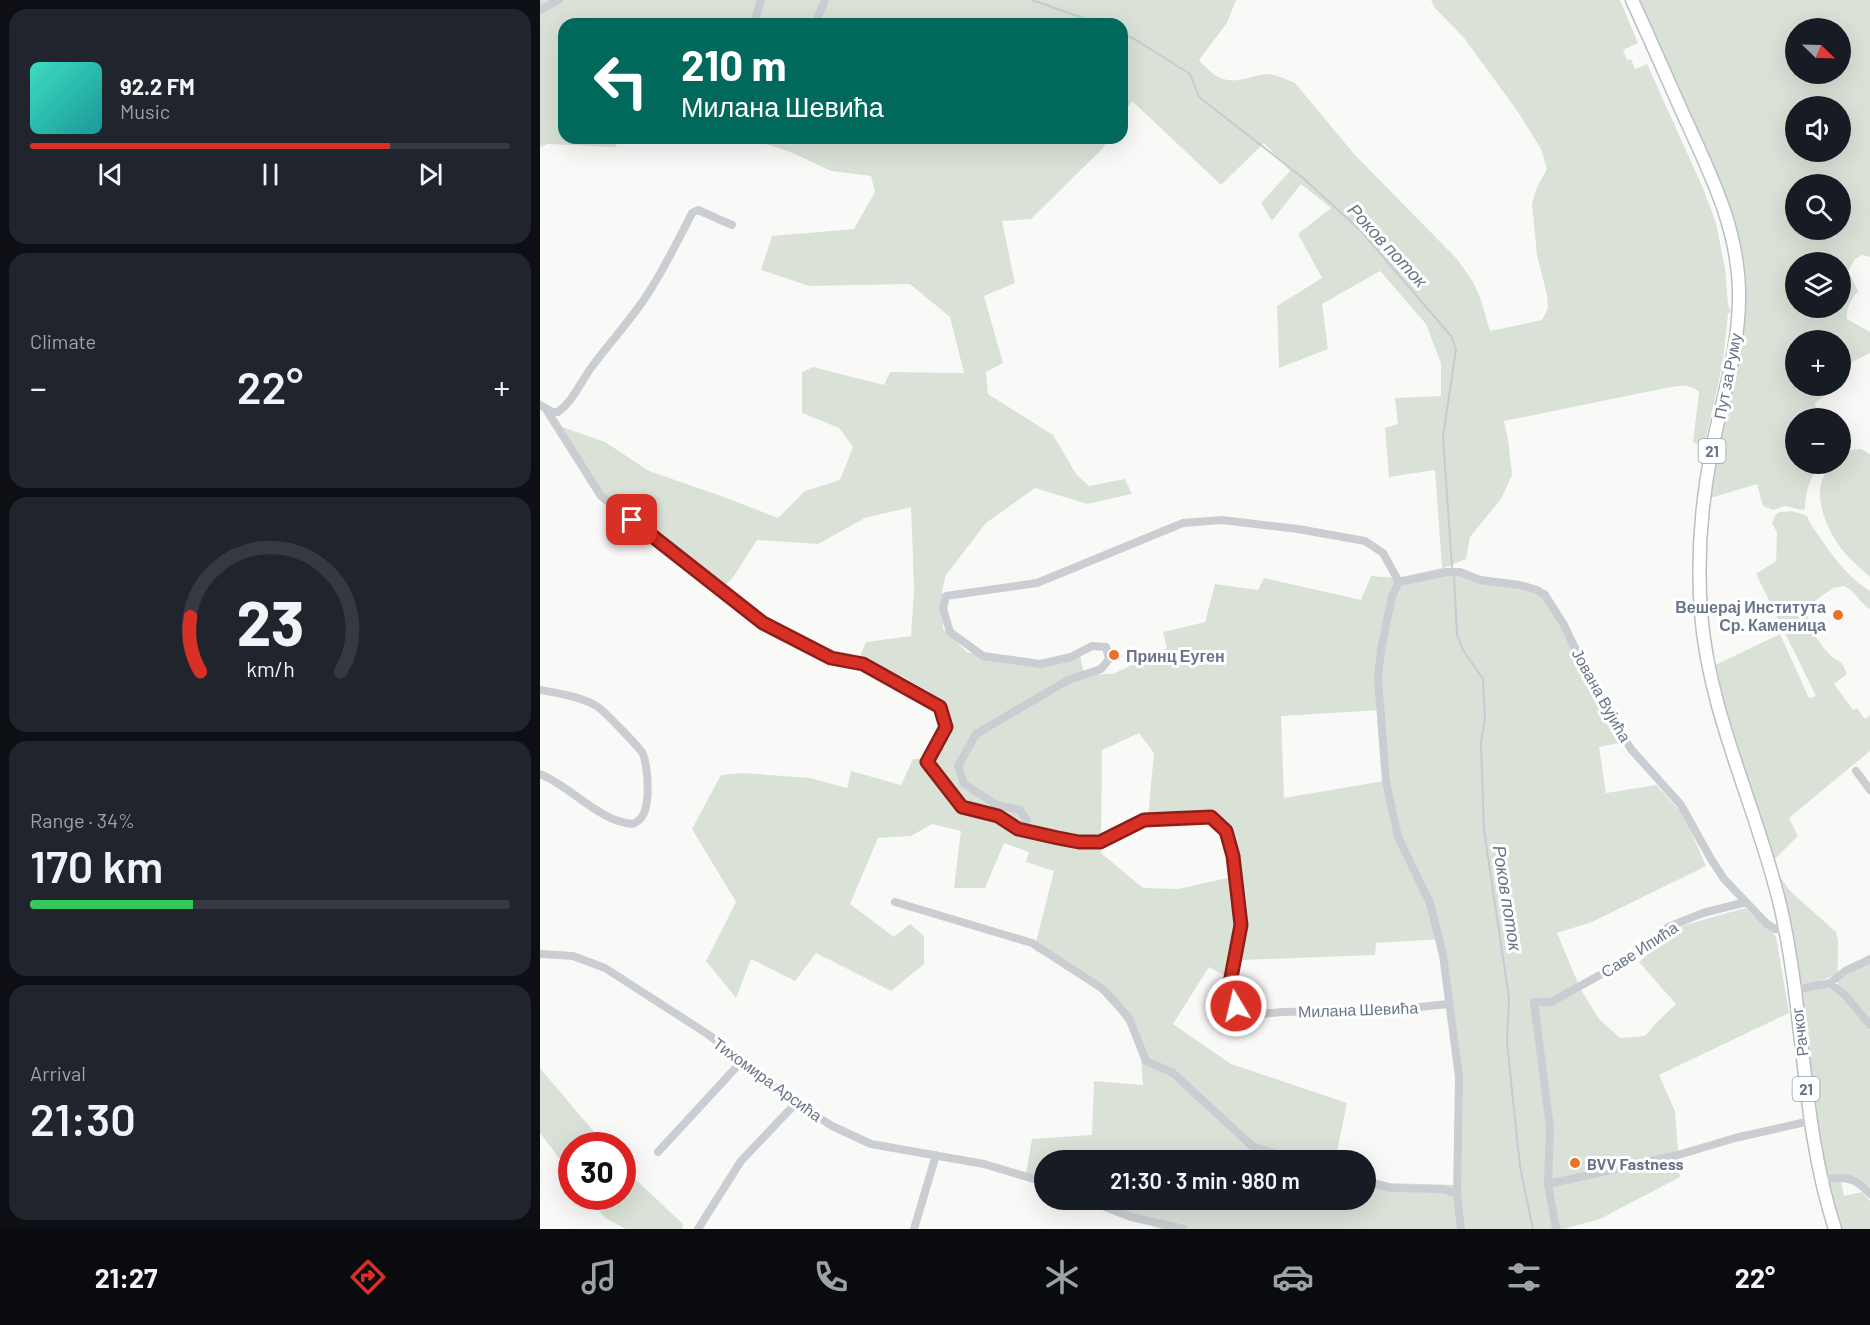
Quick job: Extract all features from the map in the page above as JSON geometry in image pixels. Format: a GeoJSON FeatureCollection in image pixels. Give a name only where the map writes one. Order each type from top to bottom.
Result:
{"type":"FeatureCollection","features":[{"type":"Feature","properties":{"kind":"main road","name":"Пут за Руму"},"geometry":{"type":"LineString","coordinates":[[1632,0],[1709,171],[1724,210],[1735,249],[1739,280],[1738,323],[1703,504],[1700,549],[1701,617],[1719,708],[1771,870]]}},
{"type":"Feature","properties":{"kind":"main road","name":"Рачког"},"geometry":{"type":"LineString","coordinates":[[1771,870],[1785,929],[1810,1121],[1821,1180],[1835,1229]]}},
{"type":"Feature","properties":{"kind":"street"},"geometry":{"type":"LineString","coordinates":[[540,10],[559,0]]}},
{"type":"Feature","properties":{"kind":"street"},"geometry":{"type":"LineString","coordinates":[[755,18],[761,0]]}},
{"type":"Feature","properties":{"kind":"street"},"geometry":{"type":"LineString","coordinates":[[818,18],[825,0]]}},
{"type":"Feature","properties":{"kind":"street"},"geometry":{"type":"LineString","coordinates":[[543,407],[552,412],[558,412],[570,400],[612,339],[648,294],[692,213],[698,210],[732,225]]}},
{"type":"Feature","properties":{"kind":"street","name":"Милана Шевића"},"geometry":{"type":"LineString","coordinates":[[543,407],[601,496],[763,623],[831,658],[863,664],[940,707],[946,727],[927,762],[962,807],[998,816],[1018,829],[1079,842],[1100,842],[1144,820],[1211,817],[1226,831],[1233,856],[1241,925],[1230,983],[1236,1006],[1251,1016],[1282,1012],[1392,1010],[1448,1004]]}},
{"type":"Feature","properties":{"kind":"street"},"geometry":{"type":"LineString","coordinates":[[1018,829],[1027,821],[1020,810],[997,805],[964,784],[958,766],[976,734],[1068,680],[1101,669],[1109,659],[1106,647],[1092,646],[1071,657],[1040,664],[983,656],[950,632],[943,608],[946,596],[1037,583],[1183,524],[1222,520],[1298,529],[1365,541],[1383,553],[1399,582],[1392,596],[1378,678],[1386,781],[1398,837],[1430,903],[1443,955],[1459,1077],[1457,1194],[1461,1229]]}},
{"type":"Feature","properties":{"kind":"street","name":"Јована Вујића"},"geometry":{"type":"LineString","coordinates":[[1399,582],[1447,572],[1460,572],[1480,580],[1521,585],[1545,595],[1564,625],[1591,682],[1631,749],[1682,805],[1710,859],[1724,879],[1767,924],[1775,929],[1785,929]]}},
{"type":"Feature","properties":{"kind":"street"},"geometry":{"type":"LineString","coordinates":[[540,690],[559,693],[599,707],[642,752],[647,771],[645,808],[641,818],[633,824],[620,823],[552,779],[540,774]]}},
{"type":"Feature","properties":{"kind":"street"},"geometry":{"type":"LineString","coordinates":[[1856,771],[1870,790]]}},
{"type":"Feature","properties":{"kind":"street"},"geometry":{"type":"LineString","coordinates":[[895,902],[1032,943],[1103,989],[1130,1018],[1146,1061],[1173,1074],[1252,1146],[1264,1150]]}},
{"type":"Feature","properties":{"kind":"street","name":"Саве Ипића"},"geometry":{"type":"LineString","coordinates":[[1548,1184],[1550,1128],[1534,1002],[1551,1002],[1620,964],[1646,947],[1668,927],[1703,913],[1746,902]]}},
{"type":"Feature","properties":{"kind":"street","name":"Тихомира Арсића"},"geometry":{"type":"LineString","coordinates":[[540,954],[573,956],[605,968],[709,1035],[796,1103],[832,1126],[871,1144],[984,1164],[1034,1179]]}},
{"type":"Feature","properties":{"kind":"street"},"geometry":{"type":"LineString","coordinates":[[1794,990],[1830,983],[1845,971],[1870,959]]}},
{"type":"Feature","properties":{"kind":"street"},"geometry":{"type":"LineString","coordinates":[[1830,983],[1845,995],[1870,1025]]}},
{"type":"Feature","properties":{"kind":"street"},"geometry":{"type":"LineString","coordinates":[[658,1152],[742,1061]]}},
{"type":"Feature","properties":{"kind":"street"},"geometry":{"type":"LineString","coordinates":[[698,1229],[741,1161],[796,1103]]}},
{"type":"Feature","properties":{"kind":"street"},"geometry":{"type":"LineString","coordinates":[[1556,1229],[1548,1184],[1678,1155],[1735,1138],[1810,1121]]}},
{"type":"Feature","properties":{"kind":"street"},"geometry":{"type":"LineString","coordinates":[[914,1229],[936,1155]]}},
{"type":"Feature","properties":{"kind":"street"},"geometry":{"type":"LineString","coordinates":[[1821,1180],[1844,1177],[1851,1179],[1870,1194]]}},
{"type":"Feature","properties":{"kind":"street"},"geometry":{"type":"LineString","coordinates":[[1376,1184],[1392,1188],[1443,1189],[1457,1194]]}},
{"type":"Feature","properties":{"kind":"street"},"geometry":{"type":"LineString","coordinates":[[1113,1210],[1131,1217],[1184,1229]]}},
{"type":"Feature","properties":{"kind":"shaded area"},"geometry":{"type":"Polygon","coordinates":[[[540,0],[1236,0],[1227,23],[1199,60],[1213,74],[1224,79],[1237,80],[1268,74],[1295,83],[1355,155],[1458,260],[1480,297],[1490,331],[1542,320],[1548,308],[1537,255],[1532,204],[1537,187],[1547,169],[1541,149],[1518,112],[1464,38],[1434,7],[1431,0],[1620,0],[1638,43],[1623,50],[1627,60],[1631,59],[1635,69],[1647,64],[1703,188],[1716,223],[1725,268],[1728,304],[1731,312],[1728,314],[1723,362],[1704,447],[1693,442],[1699,392],[1688,386],[1666,388],[1504,421],[1512,475],[1501,499],[1470,537],[1466,559],[1444,568],[1511,582],[1546,596],[1574,637],[1630,741],[1599,747],[1606,793],[1656,785],[1684,815],[1706,866],[1592,922],[1557,933],[1580,988],[1599,1019],[1620,1038],[1645,1036],[1676,1004],[1639,962],[1682,926],[1745,908],[1776,936],[1789,1013],[1659,1075],[1675,1111],[1680,1177],[1600,1219],[1564,1229],[1161,1229],[1109,1210],[1376,1210],[1376,1179],[1389,1183],[1456,1185],[1461,1079],[1442,939],[1376,943],[1375,955],[1241,960],[1233,980],[1209,967],[1173,1024],[1231,1064],[1347,1103],[1337,1150],[1034,1150],[1034,1183],[1025,1180],[1032,1139],[1092,1135],[1094,1081],[1143,1085],[1140,1042],[1110,1000],[1066,965],[1034,950],[1054,871],[1026,862],[1029,852],[1004,843],[985,888],[954,888],[961,831],[932,824],[911,836],[878,838],[850,904],[894,937],[910,924],[924,936],[924,964],[891,991],[816,953],[795,981],[751,959],[736,998],[706,961],[736,902],[692,829],[721,775],[742,773],[810,778],[847,788],[851,771],[901,785],[913,759],[929,758],[951,716],[931,693],[903,677],[858,661],[866,642],[911,636],[914,589],[911,507],[865,518],[818,544],[757,540],[734,576],[723,588],[602,502],[551,423],[605,442],[649,471],[778,518],[805,491],[840,480],[853,447],[839,428],[802,413],[802,372],[813,367],[884,385],[890,372],[964,373],[950,317],[910,284],[809,286],[761,270],[772,236],[854,229],[875,192],[871,176],[831,171],[793,153],[767,144],[1105,144],[1031,219],[1002,221],[1015,283],[984,296],[1003,363],[986,372],[988,394],[1053,435],[1076,474],[1089,486],[1125,479],[1132,494],[1087,504],[1035,488],[986,523],[946,575],[942,591],[943,629],[967,652],[1011,662],[1046,663],[1080,655],[1084,674],[1113,674],[1167,648],[1163,632],[1205,622],[1215,584],[1258,590],[1264,578],[1361,600],[1371,576],[1397,578],[1442,568],[1435,470],[1389,477],[1385,428],[1398,424],[1395,398],[1441,396],[1441,363],[1426,324],[1380,271],[1322,304],[1328,349],[1279,368],[1277,306],[1322,278],[1298,234],[1331,208],[1301,184],[1272,221],[1261,203],[1290,171],[1264,143],[1221,185],[1132,101],[1128,107],[1128,18],[558,18],[558,144],[617,144],[615,147],[548,144],[540,147],[540,0]],[[1381,710],[1281,716],[1284,798],[1390,780],[1381,710]],[[1139,733],[1102,750],[1101,853],[1143,888],[1178,889],[1241,875],[1226,827],[1215,817],[1147,828],[1154,753],[1139,733]]]}},
{"type":"Feature","properties":{"kind":"shaded area"},"geometry":{"type":"Polygon","coordinates":[[[1636,0],[1870,0],[1870,257],[1862,255],[1855,259],[1851,266],[1851,252],[1785,252],[1785,318],[1847,318],[1870,332],[1870,353],[1851,362],[1851,330],[1785,330],[1785,396],[1823,396],[1815,403],[1816,408],[1785,408],[1785,474],[1814,474],[1807,491],[1805,509],[1785,506],[1773,510],[1763,506],[1757,484],[1707,499],[1742,265],[1636,0]]]}},
{"type":"Feature","properties":{"kind":"shaded area"},"geometry":{"type":"Polygon","coordinates":[[[1851,277],[1858,291],[1851,301],[1851,277]]]}},
{"type":"Feature","properties":{"kind":"shaded area"},"geometry":{"type":"Polygon","coordinates":[[[1861,449],[1870,454],[1870,577],[1835,540],[1826,522],[1821,502],[1821,483],[1826,474],[1851,474],[1851,450],[1861,449]]]}},
{"type":"Feature","properties":{"kind":"shaded area"},"geometry":{"type":"Polygon","coordinates":[[[1792,511],[1807,516],[1830,552],[1854,579],[1870,591],[1870,609],[1844,586],[1833,588],[1806,607],[1817,638],[1829,654],[1841,663],[1847,674],[1834,684],[1853,710],[1857,708],[1865,719],[1870,715],[1870,751],[1789,818],[1798,836],[1776,858],[1770,860],[1711,667],[1780,634],[1809,698],[1816,696],[1756,574],[1776,561],[1777,533],[1772,523],[1776,514],[1792,511]]]}},
{"type":"Feature","properties":{"kind":"shaded area"},"geometry":{"type":"Polygon","coordinates":[[[1773,867],[1790,891],[1836,932],[1838,973],[1833,976],[1796,986],[1773,867]]]}},
{"type":"Feature","properties":{"kind":"shaded area"},"geometry":{"type":"Polygon","coordinates":[[[1867,963],[1870,964],[1870,1022],[1836,981],[1867,963]]]}},
{"type":"Feature","properties":{"kind":"shaded area"},"geometry":{"type":"Polygon","coordinates":[[[1832,984],[1870,1030],[1870,1187],[1848,1175],[1824,1176],[1797,992],[1832,984]]]}},
{"type":"Feature","properties":{"kind":"shaded area"},"geometry":{"type":"Polygon","coordinates":[[[540,1068],[594,1132],[558,1132],[558,1157],[540,1133],[540,1068]]]}},
{"type":"Feature","properties":{"kind":"shaded area"},"geometry":{"type":"Polygon","coordinates":[[[636,1180],[683,1224],[682,1229],[626,1229],[605,1218],[599,1210],[636,1210],[636,1180]]]}},
{"type":"Feature","properties":{"kind":"shaded area"},"geometry":{"type":"Polygon","coordinates":[[[1841,1181],[1844,1196],[1862,1192],[1870,1201],[1870,1229],[1838,1229],[1825,1183],[1841,1181]]]}},
{"type":"Feature","properties":{"kind":"waterway","name":"Роков поток"},"geometry":{"type":"LineString","coordinates":[[1032,0],[1083,18]]}},
{"type":"Feature","properties":{"kind":"waterway","name":"Роков поток"},"geometry":{"type":"LineString","coordinates":[[1128,36],[1190,74],[1199,97],[1303,178],[1361,231],[1451,336],[1456,349],[1443,437],[1452,567]]}},
{"type":"Feature","properties":{"kind":"waterway","name":"Роков поток"},"geometry":{"type":"LineString","coordinates":[[1454,575],[1457,635],[1463,650],[1483,679],[1485,717],[1481,743],[1484,830],[1509,998],[1507,1042],[1520,1167],[1533,1229]]}},
{"type":"Feature","properties":{"kind":"place","name":"Вешерај Института Ср. Каменица"},"geometry":{"type":"Point","coordinates":[1838,615]}},
{"type":"Feature","properties":{"kind":"place","name":"Принц Еуген"},"geometry":{"type":"Point","coordinates":[1114,655]}},
{"type":"Feature","properties":{"kind":"place","name":"BVV Fastness"},"geometry":{"type":"Point","coordinates":[1575,1163]}},
{"type":"Feature","properties":{"kind":"route"},"geometry":{"type":"LineString","coordinates":[[632,520],[763,623],[831,658],[863,664],[940,707],[946,727],[927,762],[962,807],[998,816],[1018,829],[1079,842],[1100,842],[1144,820],[1211,817],[1226,831],[1233,856],[1241,925],[1230,983],[1236,1006]]}}]}
